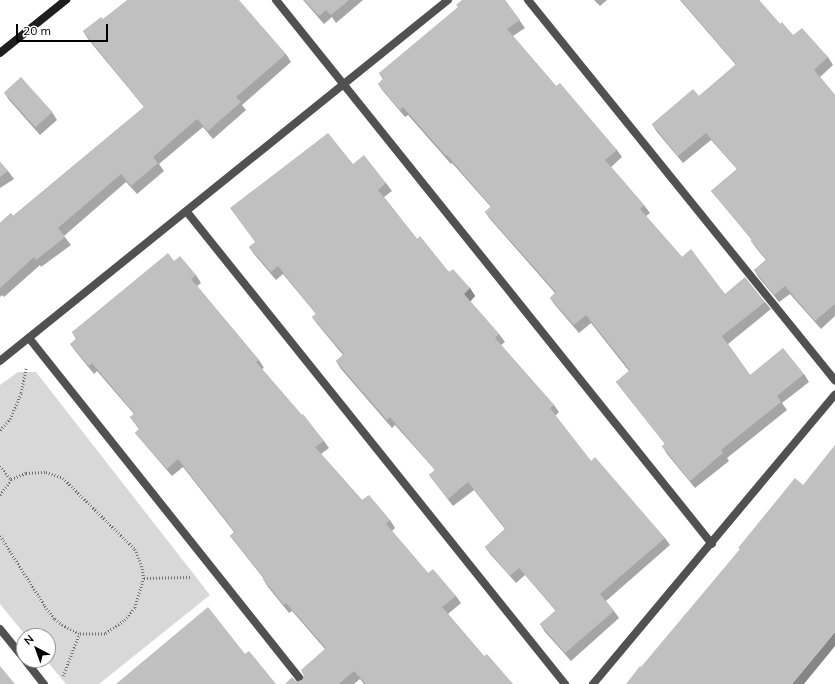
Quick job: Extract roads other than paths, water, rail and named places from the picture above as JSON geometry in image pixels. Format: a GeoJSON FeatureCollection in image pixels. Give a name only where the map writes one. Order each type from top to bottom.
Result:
{"type":"FeatureCollection","features":[{"type":"Feature","properties":{"kind":"street"},"geometry":{"type":"LineString","coordinates":[[0,53],[66,0]]}},
{"type":"Feature","properties":{"kind":"street"},"geometry":{"type":"LineString","coordinates":[[276,0],[712,544]]}},
{"type":"Feature","properties":{"kind":"street"},"geometry":{"type":"LineString","coordinates":[[0,361],[187,212],[448,0]]}},
{"type":"Feature","properties":{"kind":"street"},"geometry":{"type":"LineString","coordinates":[[528,0],[835,380]]}},
{"type":"Feature","properties":{"kind":"street"},"geometry":{"type":"LineString","coordinates":[[187,212],[565,684]]}},
{"type":"Feature","properties":{"kind":"street"},"geometry":{"type":"LineString","coordinates":[[29,338],[304,684]]}},
{"type":"Feature","properties":{"kind":"street"},"geometry":{"type":"LineString","coordinates":[[593,684],[712,544],[835,395]]}},
{"type":"Feature","properties":{"kind":"street"},"geometry":{"type":"LineString","coordinates":[[0,629],[16,650]]}},
{"type":"Feature","properties":{"kind":"street"},"geometry":{"type":"LineString","coordinates":[[31,668],[44,684]]}}]}
